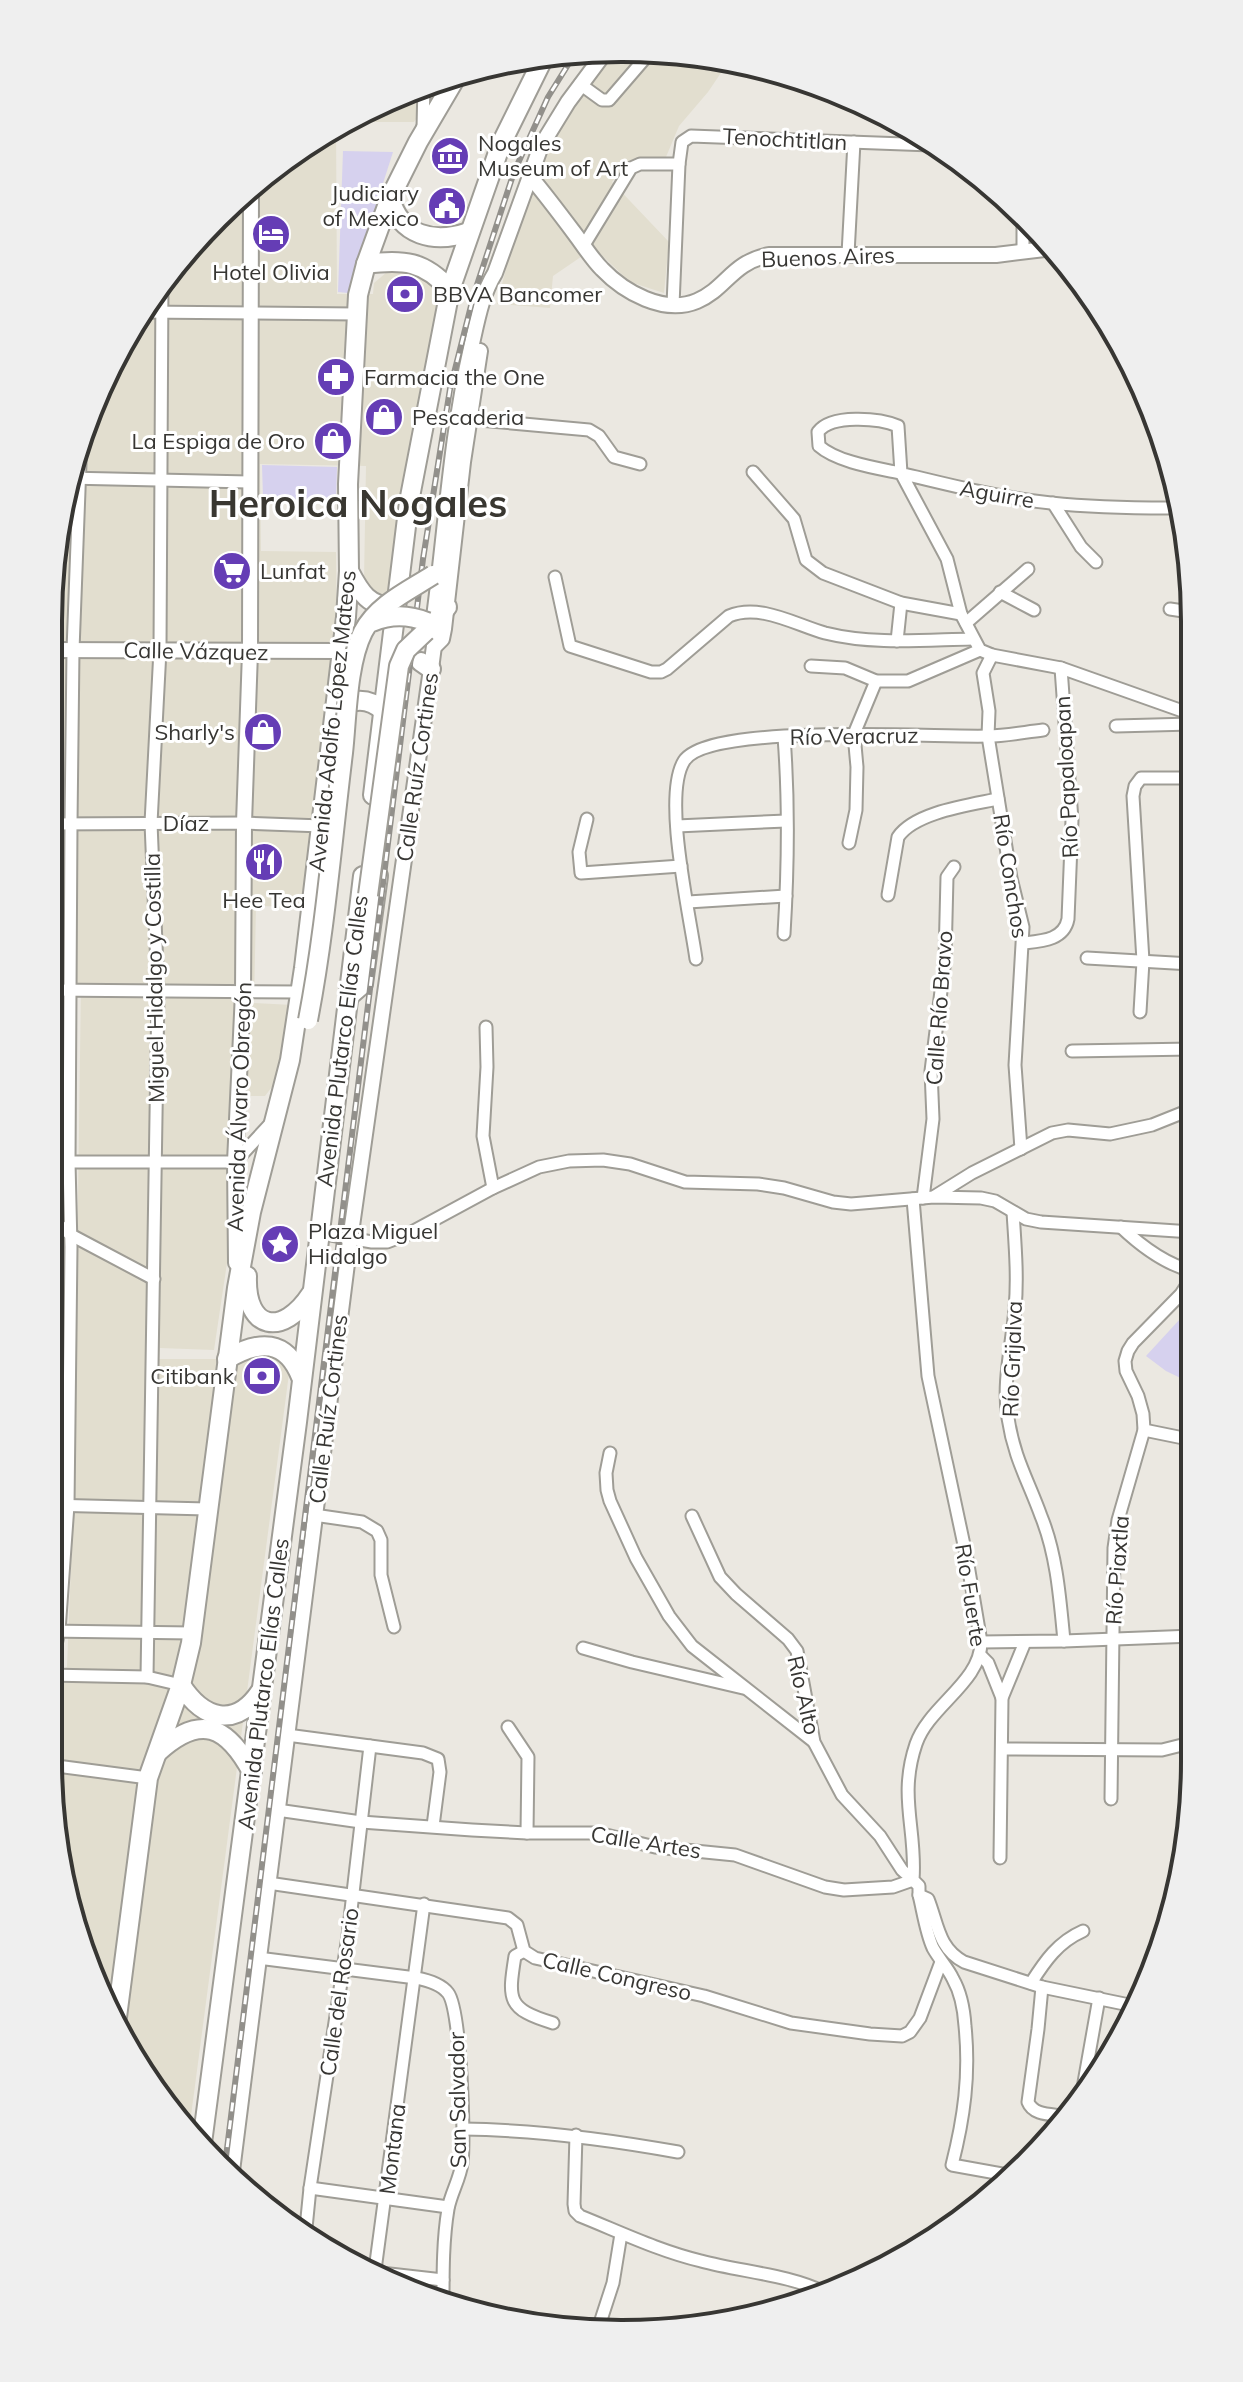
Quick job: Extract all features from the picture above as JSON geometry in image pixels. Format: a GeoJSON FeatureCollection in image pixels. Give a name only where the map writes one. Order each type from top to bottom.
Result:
{"type":"FeatureCollection","features":[{"type":"Feature","properties":{"kind":"highway"},"geometry":{"type":"LineString","coordinates":[[348,997],[363,984],[370,940],[410,598],[409,558],[434,389],[455,298],[480,221],[510,143],[548,67]]}},
{"type":"Feature","properties":{"kind":"highway","name":"Avenida Plutarco Elías Calles"},"geometry":{"type":"LineString","coordinates":[[204,2132],[297,1422],[383,711],[397,654],[397,607],[409,502],[450,290],[510,123],[538,69]]}},
{"type":"Feature","properties":{"kind":"highway","name":"Avenida Adolfo López Mateos"},"geometry":{"type":"LineString","coordinates":[[237,1288],[260,1175],[290,1060],[322,826],[346,617],[348,484],[358,295],[390,198],[449,90]]}},
{"type":"Feature","properties":{"kind":"highway"},"geometry":{"type":"LineString","coordinates":[[390,198],[398,219],[409,229],[442,239],[469,232]]}},
{"type":"Feature","properties":{"kind":"highway"},"geometry":{"type":"LineString","coordinates":[[366,264],[397,261],[413,264],[429,270],[450,290]]}},
{"type":"Feature","properties":{"kind":"highway"},"geometry":{"type":"LineString","coordinates":[[349,571],[367,600],[375,605],[397,607]]}},
{"type":"Feature","properties":{"kind":"highway"},"geometry":{"type":"LineString","coordinates":[[290,1060],[308,1020],[323,928],[352,672],[362,635],[369,623],[393,600],[436,573]]}},
{"type":"Feature","properties":{"kind":"highway"},"geometry":{"type":"LineString","coordinates":[[397,654],[430,642],[447,607]]}},
{"type":"Feature","properties":{"kind":"highway"},"geometry":{"type":"LineString","coordinates":[[369,623],[390,616],[410,616],[430,642]]}},
{"type":"Feature","properties":{"kind":"highway"},"geometry":{"type":"LineString","coordinates":[[346,617],[372,628],[397,654],[395,690],[358,965],[348,997]]}},
{"type":"Feature","properties":{"kind":"highway"},"geometry":{"type":"LineString","coordinates":[[397,654],[411,644],[430,642]]}},
{"type":"Feature","properties":{"kind":"highway"},"geometry":{"type":"LineString","coordinates":[[336,710],[346,703],[361,700],[373,703],[383,711]]}},
{"type":"Feature","properties":{"kind":"highway"},"geometry":{"type":"LineString","coordinates":[[260,1175],[259,1202],[247,1261],[247,1297],[250,1305],[255,1315],[264,1320],[287,1320],[299,1311],[312,1292]]}},
{"type":"Feature","properties":{"kind":"highway","name":"Avenida Álvaro Obregón"},"geometry":{"type":"LineString","coordinates":[[119,2005],[148,1778],[181,1685],[192,1633],[237,1288]]}},
{"type":"Feature","properties":{"kind":"highway"},"geometry":{"type":"LineString","coordinates":[[227,1359],[255,1346],[275,1347],[295,1361],[301,1377]]}},
{"type":"Feature","properties":{"kind":"highway"},"geometry":{"type":"LineString","coordinates":[[181,1685],[236,1746],[252,1772]]}},
{"type":"Feature","properties":{"kind":"highway"},"geometry":{"type":"LineString","coordinates":[[155,1755],[183,1733],[245,1710],[261,1690]]}},
{"type":"Feature","properties":{"kind":"street","name":"Calle Ruíz Cortines"},"geometry":{"type":"LineString","coordinates":[[447,607],[468,419],[495,273],[541,146],[597,63]]}},
{"type":"Feature","properties":{"kind":"street"},"geometry":{"type":"LineString","coordinates":[[580,84],[602,100],[609,100],[641,63]]}},
{"type":"Feature","properties":{"kind":"street"},"geometry":{"type":"LineString","coordinates":[[423,134],[424,99]]}},
{"type":"Feature","properties":{"kind":"street","name":"Tenochtitlan"},"geometry":{"type":"LineString","coordinates":[[679,164],[680,145],[686,138],[703,135],[913,144]]}},
{"type":"Feature","properties":{"kind":"street"},"geometry":{"type":"LineString","coordinates":[[848,254],[854,142]]}},
{"type":"Feature","properties":{"kind":"street"},"geometry":{"type":"LineString","coordinates":[[529,175],[600,267],[617,283],[652,301],[673,305],[679,164],[640,164],[631,168],[584,245]]}},
{"type":"Feature","properties":{"kind":"street","name":"Avenida Álvaro Obregón"},"geometry":{"type":"LineString","coordinates":[[237,1288],[235,1162],[243,993],[244,823],[250,652],[251,203]]}},
{"type":"Feature","properties":{"kind":"street"},"geometry":{"type":"LineString","coordinates":[[1023,232],[1023,252]]}},
{"type":"Feature","properties":{"kind":"street","name":"Buenos Aires"},"geometry":{"type":"LineString","coordinates":[[673,305],[697,301],[744,263],[759,257],[799,254],[966,255],[1039,250]]}},
{"type":"Feature","properties":{"kind":"street","name":"Calle Ruíz Cortines"},"geometry":{"type":"LineString","coordinates":[[233,2163],[314,1515],[430,642],[436,573],[465,376],[485,290],[495,273]]}},
{"type":"Feature","properties":{"kind":"street","name":"Miguel Hidalgo y Costilla"},"geometry":{"type":"LineString","coordinates":[[147,1677],[158,992],[151,823],[160,650],[162,303]]}},
{"type":"Feature","properties":{"kind":"street"},"geometry":{"type":"LineString","coordinates":[[155,312],[357,314]]}},
{"type":"Feature","properties":{"kind":"street"},"geometry":{"type":"LineString","coordinates":[[468,419],[589,430],[599,436],[610,454],[640,464]]}},
{"type":"Feature","properties":{"kind":"street","name":"Aguirre"},"geometry":{"type":"LineString","coordinates":[[901,473],[897,425],[853,419],[822,426],[818,432],[819,446],[830,454],[901,473],[967,489],[1053,503],[1168,508]]}},
{"type":"Feature","properties":{"kind":"street"},"geometry":{"type":"LineString","coordinates":[[753,472],[794,519],[806,560],[823,573],[901,603],[963,619]]}},
{"type":"Feature","properties":{"kind":"street"},"geometry":{"type":"LineString","coordinates":[[901,473],[947,559],[963,619],[980,650],[1061,668],[1181,710]]}},
{"type":"Feature","properties":{"kind":"street"},"geometry":{"type":"LineString","coordinates":[[80,480],[249,482]]}},
{"type":"Feature","properties":{"kind":"street"},"geometry":{"type":"LineString","coordinates":[[62,1555],[68,1505],[73,650],[80,482]]}},
{"type":"Feature","properties":{"kind":"street"},"geometry":{"type":"LineString","coordinates":[[1053,503],[1081,547],[1096,562]]}},
{"type":"Feature","properties":{"kind":"street"},"geometry":{"type":"LineString","coordinates":[[963,619],[1028,569]]}},
{"type":"Feature","properties":{"kind":"street"},"geometry":{"type":"LineString","coordinates":[[555,577],[570,646],[651,672],[667,669],[736,613],[777,616],[824,632],[868,640],[972,639]]}},
{"type":"Feature","properties":{"kind":"street"},"geometry":{"type":"LineString","coordinates":[[1000,592],[1034,610]]}},
{"type":"Feature","properties":{"kind":"street"},"geometry":{"type":"LineString","coordinates":[[897,641],[901,603]]}},
{"type":"Feature","properties":{"kind":"street"},"geometry":{"type":"LineString","coordinates":[[1170,609],[1181,611]]}},
{"type":"Feature","properties":{"kind":"street","name":"Calle Vázquez"},"geometry":{"type":"LineString","coordinates":[[62,650],[342,651]]}},
{"type":"Feature","properties":{"kind":"street"},"geometry":{"type":"LineString","coordinates":[[811,666],[845,668],[876,681],[897,682],[916,679],[980,650]]}},
{"type":"Feature","properties":{"kind":"street","name":"Río Conchos"},"geometry":{"type":"LineString","coordinates":[[992,655],[983,673],[989,711],[988,736],[1023,943],[1015,1065],[1021,1149]]}},
{"type":"Feature","properties":{"kind":"street","name":"Río Papaloapan"},"geometry":{"type":"LineString","coordinates":[[1023,943],[1047,940],[1062,932],[1068,919],[1072,830],[1061,668]]}},
{"type":"Feature","properties":{"kind":"street"},"geometry":{"type":"LineString","coordinates":[[849,843],[856,810],[854,734],[876,681]]}},
{"type":"Feature","properties":{"kind":"street"},"geometry":{"type":"LineString","coordinates":[[1116,726],[1181,724]]}},
{"type":"Feature","properties":{"kind":"street","name":"Río Veracruz"},"geometry":{"type":"LineString","coordinates":[[677,826],[680,773],[688,756],[711,745],[784,737],[854,734],[988,736],[1043,730]]}},
{"type":"Feature","properties":{"kind":"street"},"geometry":{"type":"LineString","coordinates":[[784,737],[787,785],[784,934]]}},
{"type":"Feature","properties":{"kind":"street"},"geometry":{"type":"LineString","coordinates":[[1140,1012],[1143,961],[1133,796],[1141,778],[1181,778]]}},
{"type":"Feature","properties":{"kind":"street"},"geometry":{"type":"LineString","coordinates":[[888,895],[898,837],[908,825],[930,816],[998,799]]}},
{"type":"Feature","properties":{"kind":"street"},"geometry":{"type":"LineString","coordinates":[[587,819],[579,852],[581,873],[681,866]]}},
{"type":"Feature","properties":{"kind":"street"},"geometry":{"type":"LineString","coordinates":[[696,959],[677,826],[786,821]]}},
{"type":"Feature","properties":{"kind":"street","name":"Díaz"},"geometry":{"type":"LineString","coordinates":[[62,824],[322,826]]}},
{"type":"Feature","properties":{"kind":"street","name":"Calle Río Bravo"},"geometry":{"type":"LineString","coordinates":[[923,1198],[933,1119],[931,1071],[945,959],[947,877],[954,867]]}},
{"type":"Feature","properties":{"kind":"street"},"geometry":{"type":"LineString","coordinates":[[688,902],[786,896]]}},
{"type":"Feature","properties":{"kind":"street"},"geometry":{"type":"LineString","coordinates":[[1087,958],[1181,963]]}},
{"type":"Feature","properties":{"kind":"street"},"geometry":{"type":"LineString","coordinates":[[62,990],[300,992]]}},
{"type":"Feature","properties":{"kind":"street"},"geometry":{"type":"LineString","coordinates":[[486,1027],[483,1136],[493,1188]]}},
{"type":"Feature","properties":{"kind":"street"},"geometry":{"type":"LineString","coordinates":[[1072,1051],[1181,1049]]}},
{"type":"Feature","properties":{"kind":"street"},"geometry":{"type":"LineString","coordinates":[[923,1198],[1061,1130],[1110,1134],[1152,1125],[1181,1113]]}},
{"type":"Feature","properties":{"kind":"street"},"geometry":{"type":"LineString","coordinates":[[62,1162],[235,1162],[273,1120]]}},
{"type":"Feature","properties":{"kind":"street"},"geometry":{"type":"LineString","coordinates":[[319,1233],[350,1240],[387,1242],[539,1167],[569,1161],[603,1160],[630,1164],[685,1182],[758,1184],[833,1202],[851,1204],[923,1198],[981,1198],[995,1201],[1026,1219],[1041,1222],[1181,1231]]}},
{"type":"Feature","properties":{"kind":"street","name":"Río Fuerte"},"geometry":{"type":"LineString","coordinates":[[923,1198],[928,1376],[967,1559],[981,1656],[971,1673],[927,1723],[913,1755],[907,1788],[913,1880],[919,1886],[919,1895],[928,1899],[942,1941],[952,1956],[1036,1985],[1125,2004]]}},
{"type":"Feature","properties":{"kind":"street","name":"Río Grijalva"},"geometry":{"type":"LineString","coordinates":[[1013,1212],[1015,1306],[1007,1416],[1020,1468],[1048,1537],[1060,1596],[1064,1641]]}},
{"type":"Feature","properties":{"kind":"street"},"geometry":{"type":"LineString","coordinates":[[1120,1226],[1133,1239],[1181,1268]]}},
{"type":"Feature","properties":{"kind":"street"},"geometry":{"type":"LineString","coordinates":[[62,1227],[154,1279]]}},
{"type":"Feature","properties":{"kind":"street","name":"Río Piaxtla"},"geometry":{"type":"LineString","coordinates":[[1111,1799],[1114,1548],[1118,1520],[1144,1430],[1143,1414],[1125,1361],[1133,1343],[1181,1294]]}},
{"type":"Feature","properties":{"kind":"street"},"geometry":{"type":"LineString","coordinates":[[1144,1430],[1181,1438]]}},
{"type":"Feature","properties":{"kind":"street"},"geometry":{"type":"LineString","coordinates":[[610,1453],[606,1482],[610,1501],[661,1604],[692,1646],[814,1742]]}},
{"type":"Feature","properties":{"kind":"street"},"geometry":{"type":"LineString","coordinates":[[62,1505],[207,1509]]}},
{"type":"Feature","properties":{"kind":"street"},"geometry":{"type":"LineString","coordinates":[[314,1515],[362,1522],[377,1531],[381,1540],[381,1575],[394,1627]]}},
{"type":"Feature","properties":{"kind":"street","name":"Río Alto"},"geometry":{"type":"LineString","coordinates":[[692,1516],[715,1569],[726,1585],[788,1639],[797,1651],[814,1742],[842,1795],[880,1836],[902,1870],[913,1880]]}},
{"type":"Feature","properties":{"kind":"street"},"geometry":{"type":"LineString","coordinates":[[62,1631],[192,1633]]}},
{"type":"Feature","properties":{"kind":"street"},"geometry":{"type":"LineString","coordinates":[[981,1642],[1181,1637]]}},
{"type":"Feature","properties":{"kind":"street"},"geometry":{"type":"LineString","coordinates":[[1002,1698],[1025,1642]]}},
{"type":"Feature","properties":{"kind":"street"},"geometry":{"type":"LineString","coordinates":[[583,1648],[748,1689]]}},
{"type":"Feature","properties":{"kind":"street"},"geometry":{"type":"LineString","coordinates":[[981,1656],[988,1663],[1002,1698],[1000,1858]]}},
{"type":"Feature","properties":{"kind":"street"},"geometry":{"type":"LineString","coordinates":[[62,1675],[147,1677],[181,1685]]}},
{"type":"Feature","properties":{"kind":"street"},"geometry":{"type":"LineString","coordinates":[[508,1727],[528,1757],[527,1833]]}},
{"type":"Feature","properties":{"kind":"street"},"geometry":{"type":"LineString","coordinates":[[287,1735],[423,1753],[438,1759],[440,1772],[433,1826]]}},
{"type":"Feature","properties":{"kind":"street"},"geometry":{"type":"LineString","coordinates":[[1003,1749],[1162,1750],[1181,1745]]}},
{"type":"Feature","properties":{"kind":"street","name":"Calle del Rosario"},"geometry":{"type":"LineString","coordinates":[[307,2223],[353,1894],[370,1746]]}},
{"type":"Feature","properties":{"kind":"street"},"geometry":{"type":"LineString","coordinates":[[62,1767],[148,1778]]}},
{"type":"Feature","properties":{"kind":"street","name":"Calle Artes"},"geometry":{"type":"LineString","coordinates":[[277,1810],[361,1822],[527,1833],[598,1833],[655,1847],[735,1855],[825,1887],[844,1890],[893,1887],[913,1880]]}},
{"type":"Feature","properties":{"kind":"street","name":"Calle Congreso"},"geometry":{"type":"LineString","coordinates":[[268,1883],[508,1918],[517,1925],[524,1951],[535,1958],[704,1996],[791,2023],[870,2034],[902,2036],[910,2032],[920,2018],[941,1962]]}},
{"type":"Feature","properties":{"kind":"street"},"geometry":{"type":"LineString","coordinates":[[919,1895],[931,1941],[954,1979],[963,2008],[969,2059],[967,2090],[952,2165],[998,2173]]}},
{"type":"Feature","properties":{"kind":"street","name":"Montana"},"geometry":{"type":"LineString","coordinates":[[376,2263],[424,1904]]}},
{"type":"Feature","properties":{"kind":"street"},"geometry":{"type":"LineString","coordinates":[[1054,2115],[1038,2112],[1029,2107],[1028,2102],[1036,1985],[1048,1956],[1083,1931]]}},
{"type":"Feature","properties":{"kind":"street"},"geometry":{"type":"LineString","coordinates":[[524,1951],[515,1956],[510,1985],[512,2000],[533,2017],[553,2023]]}},
{"type":"Feature","properties":{"kind":"street"},"geometry":{"type":"LineString","coordinates":[[258,1958],[416,1978]]}},
{"type":"Feature","properties":{"kind":"street","name":"San Salvador"},"geometry":{"type":"LineString","coordinates":[[416,1978],[440,1986],[449,1994],[454,2006],[463,2129],[462,2163],[448,2207],[443,2290]]}},
{"type":"Feature","properties":{"kind":"street"},"geometry":{"type":"LineString","coordinates":[[1091,2065],[1099,1998]]}},
{"type":"Feature","properties":{"kind":"street"},"geometry":{"type":"LineString","coordinates":[[463,2129],[576,2135],[678,2152]]}},
{"type":"Feature","properties":{"kind":"street"},"geometry":{"type":"LineString","coordinates":[[576,2135],[575,2211],[580,2216],[621,2234],[701,2261],[809,2287]]}},
{"type":"Feature","properties":{"kind":"street"},"geometry":{"type":"LineString","coordinates":[[310,2188],[448,2207]]}},
{"type":"Feature","properties":{"kind":"street"},"geometry":{"type":"LineString","coordinates":[[601,2319],[613,2283],[621,2234]]}},
{"type":"Feature","properties":{"kind":"street"},"geometry":{"type":"LineString","coordinates":[[404,2276],[443,2280]]}},
{"type":"Feature","properties":{"kind":"shaded area"},"geometry":{"type":"Polygon","coordinates":[[[605,62],[658,63],[722,71],[679,126],[666,157],[628,161],[612,182],[669,242],[664,293],[630,282],[594,248],[553,276],[550,308],[497,304],[515,233],[552,137],[605,62]]]}},
{"type":"Feature","properties":{"kind":"shaded area"},"geometry":{"type":"Polygon","coordinates":[[[432,96],[414,122],[370,122],[432,96]]]}},
{"type":"Feature","properties":{"kind":"shaded area"},"geometry":{"type":"Polygon","coordinates":[[[336,141],[337,294],[373,294],[374,283],[387,272],[399,269],[417,271],[432,283],[438,297],[387,596],[378,599],[364,580],[366,466],[260,464],[261,551],[336,552],[337,638],[306,907],[256,906],[254,1003],[293,1005],[284,1057],[275,1083],[265,1096],[230,1096],[227,1263],[214,1350],[160,1348],[159,1359],[238,1359],[276,1352],[290,1366],[191,2117],[137,2040],[105,1975],[81,1905],[63,1797],[62,1670],[67,1667],[74,1491],[81,984],[62,983],[62,622],[67,548],[81,477],[120,374],[156,311],[178,281],[226,226],[253,201],[336,141]],[[157,1372],[143,1494],[154,1495],[157,1372]]]}},
{"type":"Feature","properties":{"kind":"shaded area"},"geometry":{"type":"Polygon","coordinates":[[[343,151],[393,152],[348,293],[338,292],[343,151]]]}},
{"type":"Feature","properties":{"kind":"shaded area"},"geometry":{"type":"Polygon","coordinates":[[[262,465],[337,467],[336,501],[263,498],[262,465]]]}},
{"type":"Feature","properties":{"kind":"shaded area"},"geometry":{"type":"Polygon","coordinates":[[[1181,1318],[1181,1378],[1146,1356],[1181,1318]]]}},
{"type":"Feature","properties":{"kind":"railway"},"geometry":{"type":"LineString","coordinates":[[226,2156],[423,559],[450,389],[474,294],[514,172],[548,97],[568,65]]}},
{"type":"Feature","properties":{"kind":"place","name":"Nogales Museum of Art"},"geometry":{"type":"Point","coordinates":[450,156]}},
{"type":"Feature","properties":{"kind":"place","name":"Judiciary of Mexico"},"geometry":{"type":"Point","coordinates":[447,206]}},
{"type":"Feature","properties":{"kind":"place","name":"Hotel Olivia"},"geometry":{"type":"Point","coordinates":[271,234]}},
{"type":"Feature","properties":{"kind":"place","name":"BBVA Bancomer"},"geometry":{"type":"Point","coordinates":[405,294]}},
{"type":"Feature","properties":{"kind":"place","name":"Farmacia the One"},"geometry":{"type":"Point","coordinates":[336,377]}},
{"type":"Feature","properties":{"kind":"place","name":"Pescaderia"},"geometry":{"type":"Point","coordinates":[384,417]}},
{"type":"Feature","properties":{"kind":"place","name":"La Espiga de Oro"},"geometry":{"type":"Point","coordinates":[333,441]}},
{"type":"Feature","properties":{"kind":"place","name":"Lunfat"},"geometry":{"type":"Point","coordinates":[232,571]}},
{"type":"Feature","properties":{"kind":"place","name":"Sharly's"},"geometry":{"type":"Point","coordinates":[263,732]}},
{"type":"Feature","properties":{"kind":"place","name":"Hee Tea"},"geometry":{"type":"Point","coordinates":[264,862]}},
{"type":"Feature","properties":{"kind":"place","name":"Plaza Miguel Hidalgo"},"geometry":{"type":"Point","coordinates":[280,1244]}},
{"type":"Feature","properties":{"kind":"place","name":"Citibank"},"geometry":{"type":"Point","coordinates":[262,1376]}},
{"type":"Feature","properties":{"kind":"district","name":"Heroica Nogales"},"geometry":{"type":"Point","coordinates":[358,504]}}]}
